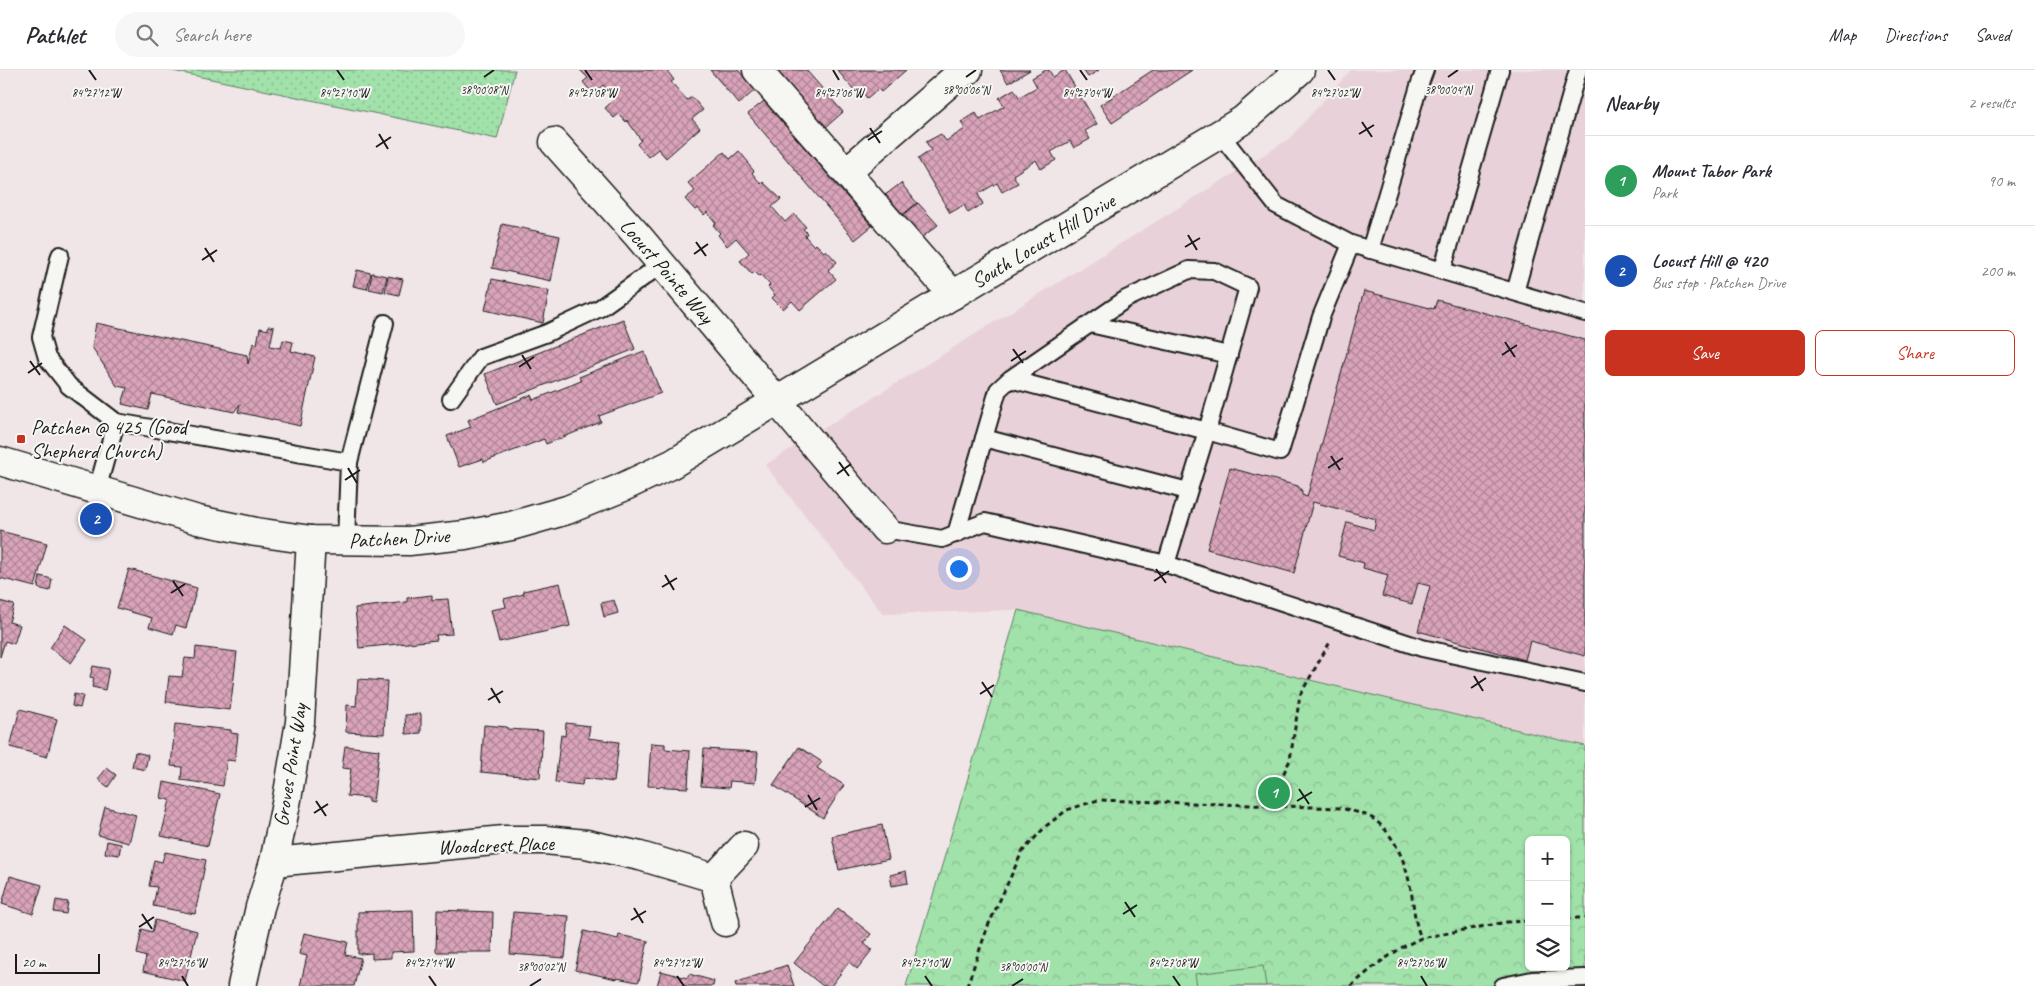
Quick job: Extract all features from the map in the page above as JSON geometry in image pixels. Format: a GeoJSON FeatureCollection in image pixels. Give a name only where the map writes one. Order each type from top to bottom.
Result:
{"type":"FeatureCollection","features":[{"type":"Feature","properties":{"kind":"street"},"geometry":{"type":"LineString","coordinates":[[757,70],[847,171],[953,295]]}},
{"type":"Feature","properties":{"kind":"street"},"geometry":{"type":"LineString","coordinates":[[847,171],[956,77],[968,70]]}},
{"type":"Feature","properties":{"kind":"street","name":"South Locust Hill Drive"},"geometry":{"type":"LineString","coordinates":[[778,401],[1243,120],[1300,70]]}},
{"type":"Feature","properties":{"kind":"street","name":"Locust Pointe Way"},"geometry":{"type":"LineString","coordinates":[[554,142],[662,264],[885,529]]}},
{"type":"Feature","properties":{"kind":"street","name":"Patchen Drive"},"geometry":{"type":"LineString","coordinates":[[0,461],[198,520],[256,532],[311,540],[409,541],[511,526],[567,510],[621,488],[672,464],[778,401]]}},
{"type":"Feature","properties":{"kind":"street","name":"Groves Point Way"},"geometry":{"type":"LineString","coordinates":[[242,986],[288,799],[300,722],[311,540]]}},
{"type":"Feature","properties":{"kind":"street","name":"Woodcrest Place"},"geometry":{"type":"LineString","coordinates":[[274,862],[504,840],[545,840],[586,844],[640,856],[714,878]]}},
{"type":"Feature","properties":{"kind":"street"},"geometry":{"type":"LineString","coordinates":[[725,922],[714,878],[744,846]]}},
{"type":"Feature","properties":{"kind":"lane"},"geometry":{"type":"LineString","coordinates":[[1370,250],[1425,70]]}},
{"type":"Feature","properties":{"kind":"lane"},"geometry":{"type":"LineString","coordinates":[[1442,271],[1500,70]]}},
{"type":"Feature","properties":{"kind":"lane"},"geometry":{"type":"LineString","coordinates":[[1515,292],[1578,70]]}},
{"type":"Feature","properties":{"kind":"lane"},"geometry":{"type":"LineString","coordinates":[[1220,134],[1276,205],[1351,244],[1585,313]]}},
{"type":"Feature","properties":{"kind":"lane"},"geometry":{"type":"LineString","coordinates":[[1010,378],[1280,452],[1321,317],[1351,244]]}},
{"type":"Feature","properties":{"kind":"lane"},"geometry":{"type":"LineString","coordinates":[[60,255],[41,337],[47,358],[69,386],[116,422],[349,462]]}},
{"type":"Feature","properties":{"kind":"lane"},"geometry":{"type":"LineString","coordinates":[[451,399],[481,356],[546,333],[600,308],[662,264]]}},
{"type":"Feature","properties":{"kind":"lane"},"geometry":{"type":"LineString","coordinates":[[956,534],[998,390],[1010,378],[1126,299],[1189,270],[1214,271],[1248,287],[1207,431],[1166,564]]}},
{"type":"Feature","properties":{"kind":"lane"},"geometry":{"type":"LineString","coordinates":[[346,541],[349,462],[384,323]]}},
{"type":"Feature","properties":{"kind":"lane"},"geometry":{"type":"LineString","coordinates":[[1090,324],[1229,355]]}},
{"type":"Feature","properties":{"kind":"lane"},"geometry":{"type":"LineString","coordinates":[[97,490],[116,422]]}},
{"type":"Feature","properties":{"kind":"lane"},"geometry":{"type":"LineString","coordinates":[[984,438],[1188,491]]}},
{"type":"Feature","properties":{"kind":"lane"},"geometry":{"type":"LineString","coordinates":[[885,529],[942,539],[985,522],[1166,564],[1422,648],[1585,683]]}},
{"type":"Feature","properties":{"kind":"lane"},"geometry":{"type":"LineString","coordinates":[[1503,986],[1532,980],[1585,978]]}},
{"type":"Feature","properties":{"kind":"path"},"geometry":{"type":"LineString","coordinates":[[1268,806],[1290,760],[1300,695],[1320,657],[1343,622]]}},
{"type":"Feature","properties":{"kind":"path"},"geometry":{"type":"LineString","coordinates":[[967,986],[988,926],[1022,852],[1046,826],[1067,810],[1098,800],[1342,808],[1371,818],[1391,837],[1402,860],[1409,882],[1416,927],[1421,938]]}},
{"type":"Feature","properties":{"kind":"path"},"geometry":{"type":"LineString","coordinates":[[1570,918],[1585,918]]}},
{"type":"Feature","properties":{"kind":"path"},"geometry":{"type":"LineString","coordinates":[[1351,986],[1376,965],[1401,948],[1421,938],[1525,920]]}},
{"type":"Feature","properties":{"kind":"shaded area"},"geometry":{"type":"Polygon","coordinates":[[[1351,70],[1585,70],[1585,746],[1018,610],[883,614],[765,465],[1289,139],[1351,70]]]}},
{"type":"Feature","properties":{"kind":"green space"},"geometry":{"type":"Polygon","coordinates":[[[168,70],[515,70],[497,139],[168,70]]]}},
{"type":"Feature","properties":{"kind":"green space"},"geometry":{"type":"Polygon","coordinates":[[[1018,610],[1585,746],[1585,986],[906,986],[1018,610]]]}},
{"type":"Feature","properties":{"kind":"green space"},"geometry":{"type":"Polygon","coordinates":[[[1263,966],[1266,986],[1197,986],[1195,974],[1263,966]]]}},
{"type":"Feature","properties":{"kind":"building"},"geometry":{"type":"Polygon","coordinates":[[[580,70],[669,70],[668,72],[674,80],[671,82],[687,100],[692,97],[703,110],[692,119],[700,128],[666,158],[658,149],[648,157],[637,144],[641,140],[627,120],[626,122],[619,114],[614,118],[605,108],[615,99],[603,85],[593,94],[583,82],[588,78],[580,70]]]}},
{"type":"Feature","properties":{"kind":"building"},"geometry":{"type":"Polygon","coordinates":[[[710,70],[738,70],[755,90],[739,104],[710,70]]]}},
{"type":"Feature","properties":{"kind":"building"},"geometry":{"type":"Polygon","coordinates":[[[776,70],[806,70],[843,112],[826,127],[776,70]]]}},
{"type":"Feature","properties":{"kind":"building"},"geometry":{"type":"Polygon","coordinates":[[[837,70],[906,70],[881,92],[878,89],[867,98],[859,88],[855,91],[837,70]]]}},
{"type":"Feature","properties":{"kind":"building"},"geometry":{"type":"Polygon","coordinates":[[[1000,70],[1030,70],[1008,83],[1000,70]]]}},
{"type":"Feature","properties":{"kind":"building"},"geometry":{"type":"Polygon","coordinates":[[[1049,70],[1053,77],[1065,70],[1097,124],[1085,131],[1090,139],[1074,148],[1070,141],[1051,152],[1056,160],[1041,169],[1036,160],[1013,175],[1018,183],[1002,192],[997,183],[978,194],[983,204],[968,213],[964,205],[950,213],[918,159],[931,150],[926,142],[941,134],[946,141],[965,129],[961,122],[976,113],[980,120],[1004,106],[999,98],[1014,89],[1019,97],[1037,87],[1032,78],[1049,70]]]}},
{"type":"Feature","properties":{"kind":"building"},"geometry":{"type":"Polygon","coordinates":[[[1083,70],[1099,70],[1088,77],[1083,70]]]}},
{"type":"Feature","properties":{"kind":"building"},"geometry":{"type":"Polygon","coordinates":[[[1153,70],[1192,70],[1112,123],[1100,105],[1153,70]]]}},
{"type":"Feature","properties":{"kind":"building"},"geometry":{"type":"Polygon","coordinates":[[[764,101],[872,226],[855,240],[748,114],[764,101]]]}},
{"type":"Feature","properties":{"kind":"building"},"geometry":{"type":"Polygon","coordinates":[[[739,151],[749,163],[754,171],[752,173],[761,184],[763,182],[781,199],[772,207],[785,222],[794,214],[806,227],[803,229],[807,233],[805,236],[814,246],[816,244],[824,252],[826,250],[837,262],[828,270],[836,279],[800,310],[792,301],[783,309],[772,298],[775,295],[768,287],[770,285],[761,275],[759,276],[755,272],[752,274],[740,261],[749,253],[736,238],[727,246],[713,225],[716,223],[707,212],[704,215],[698,208],[695,210],[685,199],[695,191],[688,183],[724,152],[730,159],[739,151]]]}},
{"type":"Feature","properties":{"kind":"building"},"geometry":{"type":"Polygon","coordinates":[[[901,183],[917,203],[901,216],[884,196],[901,183]]]}},
{"type":"Feature","properties":{"kind":"building"},"geometry":{"type":"Polygon","coordinates":[[[918,203],[938,225],[921,238],[902,216],[918,203]]]}},
{"type":"Feature","properties":{"kind":"building"},"geometry":{"type":"Polygon","coordinates":[[[502,224],[560,236],[551,281],[492,268],[502,224]]]}},
{"type":"Feature","properties":{"kind":"building"},"geometry":{"type":"Polygon","coordinates":[[[357,270],[371,273],[367,289],[353,286],[357,270]]]}},
{"type":"Feature","properties":{"kind":"building"},"geometry":{"type":"Polygon","coordinates":[[[372,273],[387,276],[383,292],[369,289],[372,273]]]}},
{"type":"Feature","properties":{"kind":"building"},"geometry":{"type":"Polygon","coordinates":[[[388,276],[403,279],[399,295],[385,292],[388,276]]]}},
{"type":"Feature","properties":{"kind":"building"},"geometry":{"type":"Polygon","coordinates":[[[492,279],[549,291],[543,323],[485,310],[492,279]]]}},
{"type":"Feature","properties":{"kind":"building"},"geometry":{"type":"Polygon","coordinates":[[[1364,291],[1434,309],[1437,300],[1585,340],[1585,656],[1530,641],[1525,660],[1418,631],[1430,586],[1418,583],[1412,604],[1382,596],[1388,575],[1363,568],[1364,563],[1338,556],[1347,522],[1374,530],[1376,519],[1313,502],[1294,573],[1207,549],[1230,468],[1298,486],[1302,491],[1302,495],[1307,497],[1364,291]]]}},
{"type":"Feature","properties":{"kind":"building"},"geometry":{"type":"Polygon","coordinates":[[[623,319],[635,349],[497,404],[485,374],[623,319]]]}},
{"type":"Feature","properties":{"kind":"building"},"geometry":{"type":"Polygon","coordinates":[[[96,323],[247,355],[248,364],[253,343],[257,344],[260,328],[268,330],[268,326],[274,327],[270,346],[281,348],[283,340],[293,342],[291,351],[315,357],[300,426],[238,412],[240,404],[234,412],[152,394],[148,410],[122,404],[127,388],[117,386],[92,347],[96,323]]]}},
{"type":"Feature","properties":{"kind":"building"},"geometry":{"type":"Polygon","coordinates":[[[644,351],[661,393],[599,416],[601,422],[546,444],[544,439],[484,462],[483,459],[459,467],[447,436],[471,427],[468,420],[531,395],[533,400],[581,381],[579,377],[644,351]]]}},
{"type":"Feature","properties":{"kind":"building"},"geometry":{"type":"Polygon","coordinates":[[[0,531],[47,543],[35,587],[0,578],[0,531]]]}},
{"type":"Feature","properties":{"kind":"building"},"geometry":{"type":"Polygon","coordinates":[[[129,569],[197,588],[186,628],[176,625],[173,634],[149,627],[152,618],[117,608],[129,569]]]}},
{"type":"Feature","properties":{"kind":"building"},"geometry":{"type":"Polygon","coordinates":[[[40,576],[52,579],[50,591],[38,588],[40,576]]]}},
{"type":"Feature","properties":{"kind":"building"},"geometry":{"type":"Polygon","coordinates":[[[560,583],[570,626],[499,642],[491,610],[506,607],[504,599],[524,594],[523,591],[560,583]]]}},
{"type":"Feature","properties":{"kind":"building"},"geometry":{"type":"Polygon","coordinates":[[[432,595],[432,600],[448,599],[452,634],[436,635],[437,640],[359,648],[355,608],[407,602],[407,598],[432,595]]]}},
{"type":"Feature","properties":{"kind":"building"},"geometry":{"type":"Polygon","coordinates":[[[614,600],[618,613],[604,617],[601,603],[614,600]]]}},
{"type":"Feature","properties":{"kind":"building"},"geometry":{"type":"Polygon","coordinates":[[[0,601],[14,605],[9,622],[20,625],[14,644],[5,641],[0,657],[0,601]]]}},
{"type":"Feature","properties":{"kind":"building"},"geometry":{"type":"Polygon","coordinates":[[[65,625],[87,640],[71,663],[50,648],[65,625]]]}},
{"type":"Feature","properties":{"kind":"building"},"geometry":{"type":"Polygon","coordinates":[[[196,647],[237,652],[230,710],[166,702],[169,676],[182,677],[185,658],[195,659],[196,647]]]}},
{"type":"Feature","properties":{"kind":"building"},"geometry":{"type":"Polygon","coordinates":[[[93,666],[109,669],[105,690],[92,687],[94,678],[90,677],[93,666]]]}},
{"type":"Feature","properties":{"kind":"building"},"geometry":{"type":"Polygon","coordinates":[[[358,679],[387,681],[384,734],[346,732],[347,705],[356,706],[358,679]]]}},
{"type":"Feature","properties":{"kind":"building"},"geometry":{"type":"Polygon","coordinates":[[[74,694],[83,696],[80,708],[72,706],[74,694]]]}},
{"type":"Feature","properties":{"kind":"building"},"geometry":{"type":"Polygon","coordinates":[[[20,709],[57,719],[47,757],[10,747],[20,709]]]}},
{"type":"Feature","properties":{"kind":"building"},"geometry":{"type":"Polygon","coordinates":[[[421,714],[421,733],[406,734],[405,715],[421,714]]]}},
{"type":"Feature","properties":{"kind":"building"},"geometry":{"type":"Polygon","coordinates":[[[566,723],[590,726],[588,738],[619,742],[614,782],[583,778],[582,785],[555,782],[561,735],[565,736],[566,723]]]}},
{"type":"Feature","properties":{"kind":"building"},"geometry":{"type":"Polygon","coordinates":[[[175,724],[231,730],[231,733],[238,734],[235,761],[227,760],[223,786],[181,780],[182,767],[171,766],[175,724]]]}},
{"type":"Feature","properties":{"kind":"building"},"geometry":{"type":"Polygon","coordinates":[[[484,725],[507,727],[507,729],[543,731],[540,778],[481,772],[484,725]]]}},
{"type":"Feature","properties":{"kind":"building"},"geometry":{"type":"Polygon","coordinates":[[[651,743],[665,744],[665,749],[690,751],[688,788],[648,786],[651,743]]]}},
{"type":"Feature","properties":{"kind":"building"},"geometry":{"type":"Polygon","coordinates":[[[345,746],[379,750],[373,803],[368,802],[368,798],[347,796],[351,769],[342,768],[345,746]]]}},
{"type":"Feature","properties":{"kind":"building"},"geometry":{"type":"Polygon","coordinates":[[[799,747],[822,762],[817,768],[844,785],[823,818],[773,785],[799,747]]]}},
{"type":"Feature","properties":{"kind":"building"},"geometry":{"type":"Polygon","coordinates":[[[704,749],[758,752],[755,783],[730,781],[729,788],[701,786],[704,749]]]}},
{"type":"Feature","properties":{"kind":"building"},"geometry":{"type":"Polygon","coordinates":[[[135,752],[148,755],[145,770],[132,767],[135,752]]]}},
{"type":"Feature","properties":{"kind":"building"},"geometry":{"type":"Polygon","coordinates":[[[107,768],[116,775],[108,787],[98,779],[107,768]]]}},
{"type":"Feature","properties":{"kind":"building"},"geometry":{"type":"Polygon","coordinates":[[[164,782],[220,794],[208,846],[161,836],[170,800],[161,798],[164,782]]]}},
{"type":"Feature","properties":{"kind":"building"},"geometry":{"type":"Polygon","coordinates":[[[105,807],[136,815],[129,843],[98,835],[105,807]]]}},
{"type":"Feature","properties":{"kind":"building"},"geometry":{"type":"Polygon","coordinates":[[[882,825],[889,859],[839,870],[832,836],[882,825]]]}},
{"type":"Feature","properties":{"kind":"building"},"geometry":{"type":"Polygon","coordinates":[[[107,841],[121,844],[119,855],[105,853],[107,841]]]}},
{"type":"Feature","properties":{"kind":"building"},"geometry":{"type":"Polygon","coordinates":[[[165,852],[206,860],[195,914],[153,906],[157,887],[149,886],[154,860],[162,862],[165,852]]]}},
{"type":"Feature","properties":{"kind":"building"},"geometry":{"type":"Polygon","coordinates":[[[906,871],[908,883],[892,886],[890,875],[906,871]]]}},
{"type":"Feature","properties":{"kind":"building"},"geometry":{"type":"Polygon","coordinates":[[[10,876],[42,885],[33,914],[2,904],[10,876]]]}},
{"type":"Feature","properties":{"kind":"building"},"geometry":{"type":"Polygon","coordinates":[[[56,900],[68,902],[66,914],[54,912],[56,900]]]}},
{"type":"Feature","properties":{"kind":"building"},"geometry":{"type":"Polygon","coordinates":[[[838,908],[871,934],[864,943],[872,950],[857,969],[849,962],[831,986],[823,986],[794,963],[838,908]]]}},
{"type":"Feature","properties":{"kind":"building"},"geometry":{"type":"Polygon","coordinates":[[[413,910],[414,951],[391,952],[391,958],[372,959],[372,953],[358,954],[358,912],[413,910]]]}},
{"type":"Feature","properties":{"kind":"building"},"geometry":{"type":"Polygon","coordinates":[[[437,910],[493,912],[492,952],[436,952],[437,910]]]}},
{"type":"Feature","properties":{"kind":"building"},"geometry":{"type":"Polygon","coordinates":[[[513,912],[569,916],[565,958],[510,954],[513,912]]]}},
{"type":"Feature","properties":{"kind":"building"},"geometry":{"type":"Polygon","coordinates":[[[155,920],[197,931],[185,981],[143,971],[146,957],[137,954],[142,929],[152,932],[155,920]]]}},
{"type":"Feature","properties":{"kind":"building"},"geometry":{"type":"Polygon","coordinates":[[[584,931],[618,939],[619,935],[648,941],[639,981],[616,979],[575,970],[584,931]]]}},
{"type":"Feature","properties":{"kind":"building"},"geometry":{"type":"Polygon","coordinates":[[[304,933],[348,942],[345,955],[361,958],[354,986],[300,986],[307,956],[299,954],[304,933]]]}},
{"type":"Feature","properties":{"kind":"building"},"geometry":{"type":"Polygon","coordinates":[[[787,965],[794,986],[736,986],[735,983],[787,965]]]}},
{"type":"Feature","properties":{"kind":"building"},"geometry":{"type":"Polygon","coordinates":[[[661,971],[687,978],[689,974],[714,981],[713,986],[657,986],[661,971]]]}},
{"type":"Feature","properties":{"kind":"place","name":"Patchen @ 425 (Good Shepherd Church)"},"geometry":{"type":"Point","coordinates":[21,439]}},
{"type":"Feature","properties":{"kind":"place","name":"Locust Hill @ 420"},"geometry":{"type":"Point","coordinates":[96,519]}},
{"type":"Feature","properties":{"kind":"place","name":"Mount Tabor Park"},"geometry":{"type":"Point","coordinates":[1274,793]}}]}
